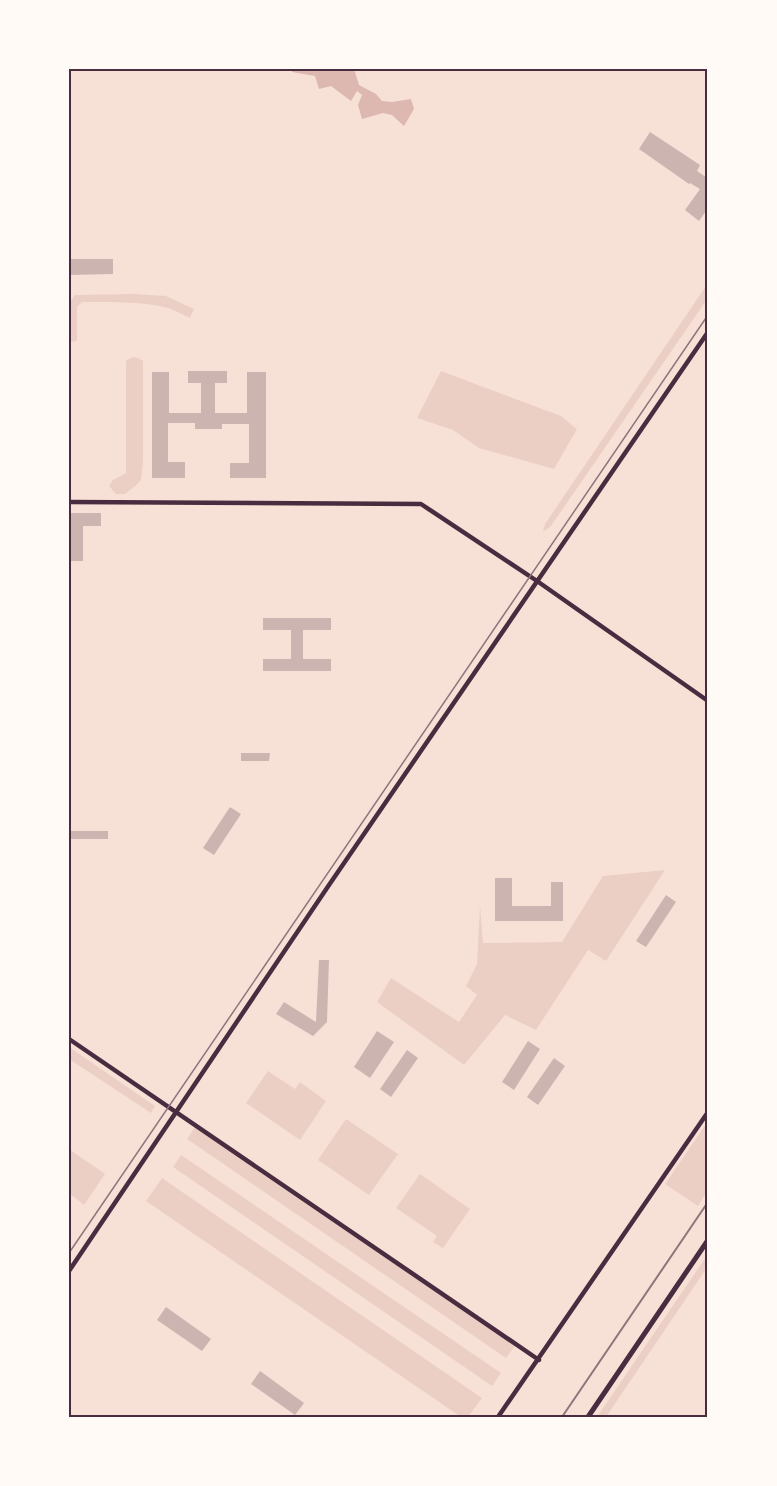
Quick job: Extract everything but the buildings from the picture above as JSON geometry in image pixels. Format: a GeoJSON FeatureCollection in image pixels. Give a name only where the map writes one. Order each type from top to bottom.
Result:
{"type":"FeatureCollection","features":[{"type":"Feature","properties":{"kind":"main road"},"geometry":{"type":"LineString","coordinates":[[588,1417],[708,1240]]}},
{"type":"Feature","properties":{"kind":"street"},"geometry":{"type":"LineString","coordinates":[[69,1271],[329,885],[708,332]]}},
{"type":"Feature","properties":{"kind":"street"},"geometry":{"type":"LineString","coordinates":[[69,502],[421,504],[537,581],[708,701]]}},
{"type":"Feature","properties":{"kind":"street"},"geometry":{"type":"LineString","coordinates":[[69,1039],[538,1360]]}},
{"type":"Feature","properties":{"kind":"street"},"geometry":{"type":"LineString","coordinates":[[498,1417],[708,1112]]}},
{"type":"Feature","properties":{"kind":"shaded area"},"geometry":{"type":"Polygon","coordinates":[[[291,69],[354,69],[359,85],[376,94],[382,101],[411,99],[414,109],[404,126],[392,115],[383,113],[362,119],[358,105],[362,95],[357,91],[351,101],[331,86],[319,89],[315,76],[292,72],[291,69]]]}},
{"type":"Feature","properties":{"kind":"shaded area"},"geometry":{"type":"Polygon","coordinates":[[[708,283],[708,298],[551,526],[543,532],[545,524],[708,283]]]}},
{"type":"Feature","properties":{"kind":"shaded area"},"geometry":{"type":"Polygon","coordinates":[[[75,295],[166,296],[194,309],[190,318],[168,308],[147,304],[82,302],[77,307],[77,341],[69,342],[69,303],[75,295]]]}},
{"type":"Feature","properties":{"kind":"shaded area"},"geometry":{"type":"Polygon","coordinates":[[[132,357],[143,361],[141,480],[125,494],[116,494],[109,486],[113,480],[126,473],[126,361],[132,357]]]}},
{"type":"Feature","properties":{"kind":"shaded area"},"geometry":{"type":"Polygon","coordinates":[[[441,371],[561,416],[577,429],[554,469],[479,448],[453,430],[417,418],[441,371]]]}},
{"type":"Feature","properties":{"kind":"shaded area"},"geometry":{"type":"Polygon","coordinates":[[[665,870],[606,961],[588,950],[536,1030],[505,1015],[464,1065],[377,1002],[391,978],[459,1022],[477,995],[466,986],[477,964],[480,905],[483,943],[562,942],[603,876],[665,870]]]}},
{"type":"Feature","properties":{"kind":"shaded area"},"geometry":{"type":"Polygon","coordinates":[[[69,1047],[155,1106],[151,1113],[69,1059],[69,1047]]]}},
{"type":"Feature","properties":{"kind":"shaded area"},"geometry":{"type":"Polygon","coordinates":[[[268,1071],[295,1089],[300,1082],[326,1101],[300,1140],[246,1103],[268,1071]]]}},
{"type":"Feature","properties":{"kind":"shaded area"},"geometry":{"type":"Polygon","coordinates":[[[346,1119],[398,1154],[369,1195],[318,1160],[346,1119]]]}},
{"type":"Feature","properties":{"kind":"shaded area"},"geometry":{"type":"Polygon","coordinates":[[[708,1121],[708,1190],[698,1206],[665,1184],[708,1121]]]}},
{"type":"Feature","properties":{"kind":"shaded area"},"geometry":{"type":"Polygon","coordinates":[[[195,1127],[515,1346],[506,1358],[187,1139],[195,1127]]]}},
{"type":"Feature","properties":{"kind":"shaded area"},"geometry":{"type":"Polygon","coordinates":[[[69,1149],[105,1174],[84,1205],[69,1193],[69,1149]]]}},
{"type":"Feature","properties":{"kind":"shaded area"},"geometry":{"type":"Polygon","coordinates":[[[181,1155],[501,1373],[492,1386],[173,1167],[181,1155]]]}},
{"type":"Feature","properties":{"kind":"shaded area"},"geometry":{"type":"Polygon","coordinates":[[[420,1174],[470,1209],[443,1248],[433,1242],[437,1236],[396,1208],[420,1174]]]}},
{"type":"Feature","properties":{"kind":"shaded area"},"geometry":{"type":"Polygon","coordinates":[[[162,1178],[482,1398],[468,1417],[461,1417],[146,1201],[162,1178]]]}},
{"type":"Feature","properties":{"kind":"shaded area"},"geometry":{"type":"Polygon","coordinates":[[[708,1254],[708,1266],[606,1417],[597,1417],[708,1254]]]}},
{"type":"Feature","properties":{"kind":"tram line"},"geometry":{"type":"LineString","coordinates":[[69,1253],[708,315]]}},
{"type":"Feature","properties":{"kind":"railway"},"geometry":{"type":"LineString","coordinates":[[562,1417],[708,1202]]}}]}
